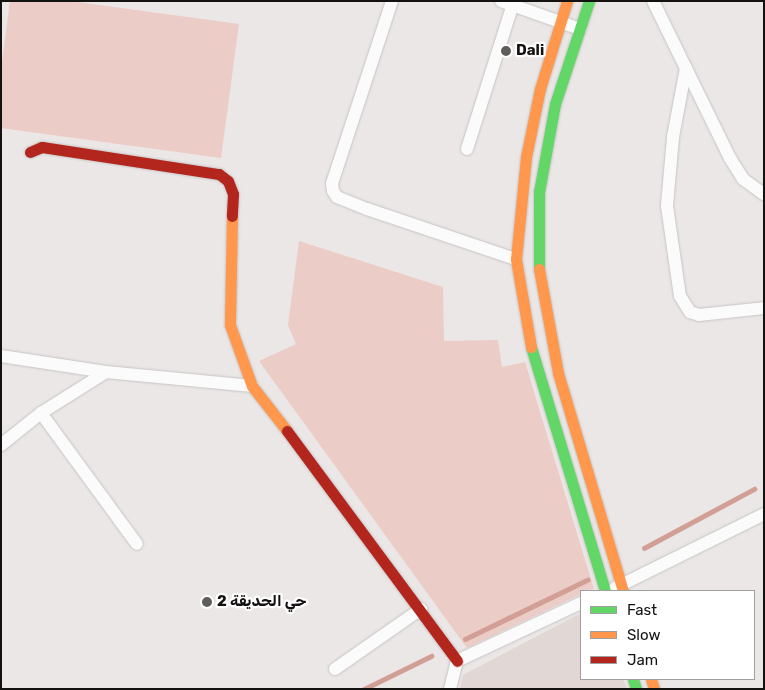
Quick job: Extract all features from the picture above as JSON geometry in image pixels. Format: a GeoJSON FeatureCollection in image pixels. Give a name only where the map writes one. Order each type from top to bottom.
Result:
{"type":"FeatureCollection","features":[{"type":"Feature","properties":{"kind":"street"},"geometry":{"type":"LineString","coordinates":[[392,1],[332,183],[333,191],[337,197],[367,209],[516,260]]}},
{"type":"Feature","properties":{"kind":"street"},"geometry":{"type":"LineString","coordinates":[[567,1],[559,21],[540,90],[526,157],[516,260],[533,357],[606,590]]}},
{"type":"Feature","properties":{"kind":"street"},"geometry":{"type":"LineString","coordinates":[[589,1],[556,104],[539,192],[539,269],[558,373],[622,588],[764,514]]}},
{"type":"Feature","properties":{"kind":"street"},"geometry":{"type":"LineString","coordinates":[[653,1],[730,158],[743,179],[764,194]]}},
{"type":"Feature","properties":{"kind":"street"},"geometry":{"type":"LineString","coordinates":[[467,149],[510,2],[580,29]]}},
{"type":"Feature","properties":{"kind":"street"},"geometry":{"type":"LineString","coordinates":[[686,68],[673,137],[667,206],[680,296],[690,312],[699,315],[764,308]]}},
{"type":"Feature","properties":{"kind":"street"},"geometry":{"type":"LineString","coordinates":[[30,152],[42,147],[219,174],[228,181],[233,194],[230,325],[238,355],[252,386],[421,609],[457,660],[450,689]]}},
{"type":"Feature","properties":{"kind":"street"},"geometry":{"type":"LineString","coordinates":[[1,356],[106,372],[252,386]]}},
{"type":"Feature","properties":{"kind":"street"},"geometry":{"type":"LineString","coordinates":[[1,445],[41,413],[106,372]]}},
{"type":"Feature","properties":{"kind":"street"},"geometry":{"type":"LineString","coordinates":[[41,413],[138,544]]}},
{"type":"Feature","properties":{"kind":"street"},"geometry":{"type":"LineString","coordinates":[[457,660],[580,603]]}},
{"type":"Feature","properties":{"kind":"street"},"geometry":{"type":"LineString","coordinates":[[334,669],[421,609]]}},
{"type":"Feature","properties":{"kind":"shaded area"},"geometry":{"type":"Polygon","coordinates":[[[10,1],[70,1],[239,24],[221,158],[1,128],[1,69],[10,1]]]}},
{"type":"Feature","properties":{"kind":"shaded area"},"geometry":{"type":"Polygon","coordinates":[[[299,241],[443,287],[444,341],[498,340],[502,367],[525,362],[594,589],[580,590],[580,594],[467,648],[259,361],[296,344],[288,325],[299,241]]]}},
{"type":"Feature","properties":{"kind":"shaded area"},"geometry":{"type":"Polygon","coordinates":[[[580,614],[580,680],[623,680],[627,689],[460,689],[463,675],[580,614]]]}},
{"type":"Feature","properties":{"kind":"waterway"},"geometry":{"type":"LineString","coordinates":[[644,548],[754,489]]}},
{"type":"Feature","properties":{"kind":"waterway"},"geometry":{"type":"LineString","coordinates":[[465,639],[587,580]]}},
{"type":"Feature","properties":{"kind":"waterway"},"geometry":{"type":"LineString","coordinates":[[364,689],[431,656]]}},
{"type":"Feature","properties":{"kind":"traffic: fast"},"geometry":{"type":"LineString","coordinates":[[539,269],[539,192],[555,104],[589,1]]}},
{"type":"Feature","properties":{"kind":"traffic: fast"},"geometry":{"type":"LineString","coordinates":[[531,347],[605,590]]}},
{"type":"Feature","properties":{"kind":"traffic: fast"},"geometry":{"type":"LineString","coordinates":[[633,680],[636,689]]}},
{"type":"Feature","properties":{"kind":"traffic: slow"},"geometry":{"type":"LineString","coordinates":[[531,347],[516,259],[526,157],[540,89],[567,1]]}},
{"type":"Feature","properties":{"kind":"traffic: slow"},"geometry":{"type":"LineString","coordinates":[[232,216],[230,325],[252,386],[287,431]]}},
{"type":"Feature","properties":{"kind":"traffic: slow"},"geometry":{"type":"LineString","coordinates":[[539,269],[558,373],[623,590]]}},
{"type":"Feature","properties":{"kind":"traffic: slow"},"geometry":{"type":"LineString","coordinates":[[651,680],[654,689]]}},
{"type":"Feature","properties":{"kind":"traffic: jam"},"geometry":{"type":"LineString","coordinates":[[30,152],[42,147],[219,174],[228,181],[233,194],[232,216]]}},
{"type":"Feature","properties":{"kind":"traffic: jam"},"geometry":{"type":"LineString","coordinates":[[287,431],[457,661]]}},
{"type":"Feature","properties":{"kind":"place","name":"Dali"},"geometry":{"type":"Point","coordinates":[506,51]}},
{"type":"Feature","properties":{"kind":"place","name":"حي الحديقة 2"},"geometry":{"type":"Point","coordinates":[207,602]}}]}
